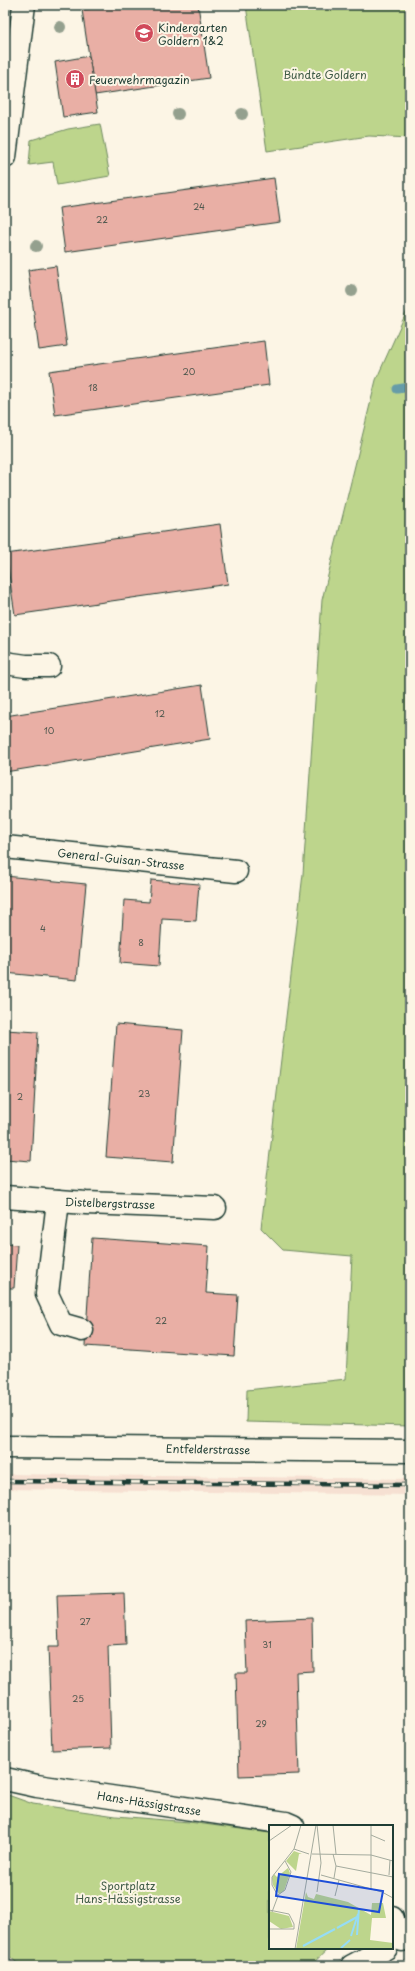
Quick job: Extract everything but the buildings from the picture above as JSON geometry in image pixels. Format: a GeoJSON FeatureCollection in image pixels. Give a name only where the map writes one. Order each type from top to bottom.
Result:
{"type":"FeatureCollection","features":[{"type":"Feature","properties":{"kind":"street"},"geometry":{"type":"LineString","coordinates":[[5,157],[24,5]]}},
{"type":"Feature","properties":{"kind":"street"},"geometry":{"type":"LineString","coordinates":[[5,663],[26,666],[49,666]]}},
{"type":"Feature","properties":{"kind":"street","name":"General-Guisan-Strasse"},"geometry":{"type":"LineString","coordinates":[[5,847],[236,871]]}},
{"type":"Feature","properties":{"kind":"street","name":"Distelbergstrasse"},"geometry":{"type":"LineString","coordinates":[[5,1197],[58,1201],[215,1208]]}},
{"type":"Feature","properties":{"kind":"street"},"geometry":{"type":"LineString","coordinates":[[58,1201],[47,1294],[60,1324],[82,1330]]}},
{"type":"Feature","properties":{"kind":"street","name":"Entfelderstrasse"},"geometry":{"type":"LineString","coordinates":[[5,1447],[410,1452]]}},
{"type":"Feature","properties":{"kind":"street","name":"Hans-Hässigstrasse"},"geometry":{"type":"LineString","coordinates":[[5,1779],[37,1786],[286,1823],[291,1825]]}},
{"type":"Feature","properties":{"kind":"street"},"geometry":{"type":"LineString","coordinates":[[393,1923],[397,1943]]}},
{"type":"Feature","properties":{"kind":"street"},"geometry":{"type":"LineString","coordinates":[[352,1966],[385,1949]]}},
{"type":"Feature","properties":{"kind":"shaded area"},"geometry":{"type":"Polygon","coordinates":[[[5,1474],[410,1479],[410,1495],[5,1489],[5,1474]]]}},
{"type":"Feature","properties":{"kind":"shaded area"},"geometry":{"type":"Polygon","coordinates":[[[5,1953],[21,1966],[5,1966],[5,1953]]]}},
{"type":"Feature","properties":{"kind":"green space","name":"Bündte Goldern"},"geometry":{"type":"Polygon","coordinates":[[[246,5],[410,5],[410,138],[369,136],[267,151],[246,5]]]}},
{"type":"Feature","properties":{"kind":"green space"},"geometry":{"type":"Polygon","coordinates":[[[100,124],[110,176],[57,185],[53,162],[29,165],[31,140],[68,129],[100,124]]]}},
{"type":"Feature","properties":{"kind":"green space"},"geometry":{"type":"Polygon","coordinates":[[[410,304],[410,1426],[246,1422],[247,1390],[346,1379],[352,1256],[283,1250],[261,1228],[303,874],[322,600],[376,380],[410,304]]]}},
{"type":"Feature","properties":{"kind":"green space","name":"Sportplatz Hans-Hässigstrasse"},"geometry":{"type":"Polygon","coordinates":[[[5,1794],[33,1804],[116,1816],[189,1822],[269,1833],[269,1949],[328,1949],[310,1966],[21,1966],[5,1953],[5,1794]]]}},
{"type":"Feature","properties":{"kind":"waterway"},"geometry":{"type":"LineString","coordinates":[[397,389],[410,387]]}},
{"type":"Feature","properties":{"kind":"railway"},"geometry":{"type":"LineString","coordinates":[[5,1481],[410,1485]]}},
{"type":"Feature","properties":{"kind":"place","name":"Kindergarten Goldern 1&2"},"geometry":{"type":"Point","coordinates":[144,33]}},
{"type":"Feature","properties":{"kind":"place","name":"Feuerwehrmagazin"},"geometry":{"type":"Point","coordinates":[75,79]}}]}
